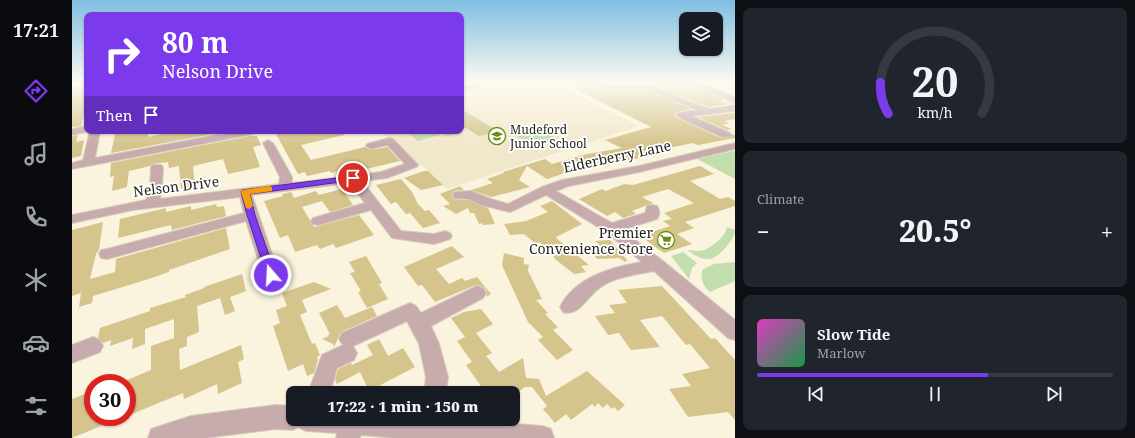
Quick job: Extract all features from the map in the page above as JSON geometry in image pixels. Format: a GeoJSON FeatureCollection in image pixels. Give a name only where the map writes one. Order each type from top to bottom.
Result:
{"type":"FeatureCollection","features":[{"type":"Feature","properties":{"kind":"street"},"geometry":{"type":"LineString","coordinates":[[690,103],[706,110]]}},
{"type":"Feature","properties":{"kind":"street"},"geometry":{"type":"LineString","coordinates":[[726,135],[681,115],[706,110],[735,108]]}},
{"type":"Feature","properties":{"kind":"street"},"geometry":{"type":"LineString","coordinates":[[72,132],[84,130]]}},
{"type":"Feature","properties":{"kind":"street"},"geometry":{"type":"LineString","coordinates":[[88,163],[94,134]]}},
{"type":"Feature","properties":{"kind":"street"},"geometry":{"type":"LineString","coordinates":[[72,166],[238,134]]}},
{"type":"Feature","properties":{"kind":"street","name":"Nelson Drive"},"geometry":{"type":"LineString","coordinates":[[72,219],[152,203],[383,175],[412,165],[389,141],[371,146]]}},
{"type":"Feature","properties":{"kind":"street"},"geometry":{"type":"LineString","coordinates":[[268,143],[286,177],[285,187]]}},
{"type":"Feature","properties":{"kind":"street","name":"Elderberry Lane"},"geometry":{"type":"LineString","coordinates":[[459,195],[471,194],[486,202],[510,208],[546,190],[566,183],[640,169],[735,146]]}},
{"type":"Feature","properties":{"kind":"street"},"geometry":{"type":"LineString","coordinates":[[152,203],[156,188],[157,167]]}},
{"type":"Feature","properties":{"kind":"street"},"geometry":{"type":"LineString","coordinates":[[353,178],[397,235],[434,239],[445,236]]}},
{"type":"Feature","properties":{"kind":"street"},"geometry":{"type":"LineString","coordinates":[[546,190],[610,229],[657,265],[735,332]]}},
{"type":"Feature","properties":{"kind":"street"},"geometry":{"type":"LineString","coordinates":[[245,192],[271,275]]}},
{"type":"Feature","properties":{"kind":"street"},"geometry":{"type":"LineString","coordinates":[[318,221],[374,205]]}},
{"type":"Feature","properties":{"kind":"street"},"geometry":{"type":"LineString","coordinates":[[610,229],[652,216],[652,209]]}},
{"type":"Feature","properties":{"kind":"street"},"geometry":{"type":"LineString","coordinates":[[106,254],[251,215]]}},
{"type":"Feature","properties":{"kind":"street"},"geometry":{"type":"LineString","coordinates":[[570,307],[595,283],[628,270],[657,265]]}},
{"type":"Feature","properties":{"kind":"street"},"geometry":{"type":"LineString","coordinates":[[321,386],[329,362],[348,346],[414,317],[477,293]]}},
{"type":"Feature","properties":{"kind":"street"},"geometry":{"type":"LineString","coordinates":[[414,317],[429,344],[437,377],[436,386]]}},
{"type":"Feature","properties":{"kind":"street"},"geometry":{"type":"LineString","coordinates":[[72,354],[93,346]]}},
{"type":"Feature","properties":{"kind":"street"},"geometry":{"type":"LineString","coordinates":[[160,438],[191,428],[206,432],[276,417],[286,418]]}},
{"type":"Feature","properties":{"kind":"street"},"geometry":{"type":"LineString","coordinates":[[337,426],[350,430],[404,426]]}},
{"type":"Feature","properties":{"kind":"street"},"geometry":{"type":"LineString","coordinates":[[447,426],[542,438]]}},
{"type":"Feature","properties":{"kind":"shaded area","name":"Mudeford Junior School"},"geometry":{"type":"Polygon","coordinates":[[[464,103],[594,103],[639,126],[447,189],[422,165],[416,165],[412,161],[414,160],[384,134],[464,134],[464,103]]]}},
{"type":"Feature","properties":{"kind":"green space"},"geometry":{"type":"Polygon","coordinates":[[[535,127],[556,138],[532,146],[511,133],[535,127]]]}},
{"type":"Feature","properties":{"kind":"green space"},"geometry":{"type":"Polygon","coordinates":[[[410,134],[443,134],[418,141],[410,134]]]}},
{"type":"Feature","properties":{"kind":"green space"},"geometry":{"type":"Polygon","coordinates":[[[443,134],[457,134],[447,136],[443,134]]]}},
{"type":"Feature","properties":{"kind":"green space"},"geometry":{"type":"Polygon","coordinates":[[[733,151],[735,151],[735,179],[697,159],[733,151]]]}},
{"type":"Feature","properties":{"kind":"green space"},"geometry":{"type":"Polygon","coordinates":[[[727,227],[735,230],[734,234],[726,248],[713,258],[703,259],[687,250],[699,251],[707,249],[720,239],[727,227]]]}},
{"type":"Feature","properties":{"kind":"green space"},"geometry":{"type":"Polygon","coordinates":[[[683,252],[697,263],[692,268],[689,279],[671,256],[683,252]]]}},
{"type":"Feature","properties":{"kind":"green space"},"geometry":{"type":"Polygon","coordinates":[[[735,262],[735,281],[710,292],[705,287],[702,277],[702,270],[714,264],[735,262]]]}},
{"type":"Feature","properties":{"kind":"building"},"geometry":{"type":"Polygon","coordinates":[[[72,103],[84,103],[84,114],[81,126],[72,127],[72,103]]]}},
{"type":"Feature","properties":{"kind":"building"},"geometry":{"type":"Polygon","coordinates":[[[604,103],[679,103],[692,109],[677,112],[674,115],[677,118],[721,138],[730,138],[732,134],[735,135],[735,138],[698,145],[693,143],[663,149],[637,156],[640,158],[619,162],[609,159],[547,179],[527,166],[519,180],[530,187],[491,197],[471,190],[493,183],[487,179],[504,173],[503,172],[545,159],[552,164],[587,154],[622,148],[605,140],[651,127],[604,103]]]}},
{"type":"Feature","properties":{"kind":"building"},"geometry":{"type":"Polygon","coordinates":[[[700,103],[729,104],[709,107],[700,103]]]}},
{"type":"Feature","properties":{"kind":"building"},"geometry":{"type":"Polygon","coordinates":[[[464,111],[498,131],[479,136],[466,128],[464,128],[464,111]]]}},
{"type":"Feature","properties":{"kind":"building"},"geometry":{"type":"Polygon","coordinates":[[[735,113],[735,119],[724,121],[730,123],[722,125],[732,129],[727,130],[698,117],[735,113]]]}},
{"type":"Feature","properties":{"kind":"building"},"geometry":{"type":"Polygon","coordinates":[[[115,134],[148,134],[148,137],[163,134],[213,134],[111,153],[115,134]]]}},
{"type":"Feature","properties":{"kind":"building"},"geometry":{"type":"Polygon","coordinates":[[[276,134],[344,134],[301,145],[311,160],[365,147],[371,150],[387,147],[400,161],[362,170],[357,165],[331,173],[330,171],[307,176],[305,172],[298,174],[276,134]]]}},
{"type":"Feature","properties":{"kind":"building"},"geometry":{"type":"Polygon","coordinates":[[[78,135],[76,142],[84,140],[81,156],[72,158],[72,136],[78,135]]]}},
{"type":"Feature","properties":{"kind":"building"},"geometry":{"type":"Polygon","coordinates":[[[250,136],[257,136],[261,145],[253,147],[260,167],[228,174],[223,159],[193,166],[195,186],[181,189],[179,166],[169,168],[168,162],[153,164],[129,171],[127,187],[112,191],[114,176],[110,177],[111,163],[250,136]]]}},
{"type":"Feature","properties":{"kind":"building"},"geometry":{"type":"Polygon","coordinates":[[[700,166],[714,174],[690,181],[720,199],[728,197],[735,201],[735,206],[685,222],[694,228],[677,234],[692,244],[664,253],[640,236],[670,226],[663,221],[672,219],[664,213],[694,203],[668,189],[642,197],[653,203],[632,211],[636,214],[623,218],[615,212],[607,216],[579,199],[602,189],[606,191],[624,184],[633,185],[700,166]]]}},
{"type":"Feature","properties":{"kind":"building"},"geometry":{"type":"Polygon","coordinates":[[[428,171],[443,185],[421,190],[404,178],[428,171]]]}},
{"type":"Feature","properties":{"kind":"building"},"geometry":{"type":"Polygon","coordinates":[[[401,179],[412,192],[418,204],[425,211],[429,210],[440,223],[423,228],[410,213],[406,214],[396,202],[391,204],[376,185],[401,179]]]}},
{"type":"Feature","properties":{"kind":"building"},"geometry":{"type":"Polygon","coordinates":[[[460,186],[464,190],[453,191],[453,199],[469,200],[488,208],[495,224],[479,224],[474,213],[470,213],[468,208],[456,214],[443,206],[450,204],[440,194],[460,186]]]}},
{"type":"Feature","properties":{"kind":"building"},"geometry":{"type":"Polygon","coordinates":[[[342,189],[353,205],[330,212],[322,201],[302,207],[314,227],[359,215],[374,235],[336,248],[333,244],[320,249],[317,245],[295,252],[288,235],[280,238],[264,201],[283,196],[282,194],[291,192],[294,198],[316,191],[319,195],[342,189]]]}},
{"type":"Feature","properties":{"kind":"building"},"geometry":{"type":"Polygon","coordinates":[[[552,201],[582,224],[556,238],[589,265],[581,266],[586,272],[574,274],[555,259],[539,242],[536,244],[524,234],[510,235],[504,224],[526,221],[548,212],[540,206],[552,201]]]}},
{"type":"Feature","properties":{"kind":"building"},"geometry":{"type":"Polygon","coordinates":[[[216,204],[217,207],[224,206],[226,216],[172,230],[171,225],[118,238],[120,219],[166,208],[166,212],[191,206],[191,210],[216,204]]]}},
{"type":"Feature","properties":{"kind":"building"},"geometry":{"type":"Polygon","coordinates":[[[103,222],[99,250],[96,254],[90,279],[115,272],[116,259],[226,228],[230,249],[169,270],[169,272],[149,279],[93,296],[92,303],[79,307],[81,293],[72,296],[72,230],[103,222]]]}},
{"type":"Feature","properties":{"kind":"building"},"geometry":{"type":"Polygon","coordinates":[[[610,240],[627,260],[625,262],[619,258],[597,259],[588,247],[600,245],[595,241],[610,240]]]}},
{"type":"Feature","properties":{"kind":"building"},"geometry":{"type":"Polygon","coordinates":[[[452,246],[464,257],[436,269],[449,284],[462,278],[465,281],[477,277],[491,294],[486,297],[487,292],[484,287],[476,285],[435,302],[422,285],[418,286],[404,267],[452,246]]]}},
{"type":"Feature","properties":{"kind":"building"},"geometry":{"type":"Polygon","coordinates":[[[504,253],[524,258],[524,264],[529,265],[528,271],[542,299],[536,300],[548,313],[545,314],[558,327],[553,330],[573,350],[557,360],[538,340],[543,337],[528,322],[502,265],[504,253]]]}},
{"type":"Feature","properties":{"kind":"building"},"geometry":{"type":"Polygon","coordinates":[[[366,256],[382,283],[379,284],[388,299],[367,308],[358,292],[361,291],[350,273],[355,272],[349,262],[366,256]]]}},
{"type":"Feature","properties":{"kind":"building"},"geometry":{"type":"Polygon","coordinates":[[[242,274],[246,291],[230,297],[235,311],[225,315],[220,298],[197,306],[199,332],[187,337],[187,346],[179,349],[180,370],[241,345],[244,359],[238,362],[242,383],[218,394],[217,384],[184,399],[183,393],[136,412],[136,376],[151,370],[151,346],[174,338],[174,319],[145,329],[145,344],[132,349],[133,338],[110,346],[111,340],[103,343],[98,338],[100,328],[150,311],[150,308],[186,297],[185,295],[242,274]]]}},
{"type":"Feature","properties":{"kind":"building"},"geometry":{"type":"Polygon","coordinates":[[[314,282],[331,289],[302,300],[307,312],[300,315],[312,344],[315,343],[320,355],[317,357],[318,360],[314,373],[307,376],[303,364],[288,371],[273,326],[280,323],[276,310],[287,306],[282,293],[314,282]]]}},
{"type":"Feature","properties":{"kind":"building"},"geometry":{"type":"Polygon","coordinates":[[[662,286],[711,339],[715,338],[735,360],[735,420],[728,412],[688,417],[669,389],[691,386],[682,374],[710,368],[690,344],[686,345],[662,316],[640,320],[660,347],[631,350],[619,333],[608,335],[595,316],[615,313],[609,305],[627,303],[618,290],[662,286]]]}},
{"type":"Feature","properties":{"kind":"building"},"geometry":{"type":"Polygon","coordinates":[[[337,305],[345,318],[372,307],[377,316],[341,332],[334,347],[333,344],[322,339],[330,334],[319,313],[337,305]]]}},
{"type":"Feature","properties":{"kind":"building"},"geometry":{"type":"Polygon","coordinates":[[[481,309],[493,324],[476,333],[492,353],[486,356],[499,372],[523,358],[526,378],[539,379],[546,396],[587,371],[625,405],[618,411],[614,407],[612,409],[607,404],[603,408],[598,403],[595,407],[592,404],[571,420],[566,414],[555,423],[543,409],[547,406],[532,387],[525,387],[520,390],[520,386],[481,386],[466,365],[472,362],[457,341],[465,337],[451,318],[464,312],[481,309]]]}},
{"type":"Feature","properties":{"kind":"building"},"geometry":{"type":"Polygon","coordinates":[[[379,339],[388,356],[403,348],[415,367],[379,386],[367,386],[360,372],[337,384],[335,379],[338,369],[351,363],[352,365],[373,355],[367,345],[379,339]]]}},
{"type":"Feature","properties":{"kind":"building"},"geometry":{"type":"Polygon","coordinates":[[[84,394],[84,426],[101,426],[72,438],[72,399],[84,394]]]}},
{"type":"Feature","properties":{"kind":"slow traffic"},"geometry":{"type":"LineString","coordinates":[[249,206],[245,192],[269,189]]}},
{"type":"Feature","properties":{"kind":"place","name":"Mudeford Junior School"},"geometry":{"type":"Point","coordinates":[497,136]}},
{"type":"Feature","properties":{"kind":"place","name":"Premier Convenience Store"},"geometry":{"type":"Point","coordinates":[666,240]}},
{"type":"Feature","properties":{"kind":"route"},"geometry":{"type":"LineString","coordinates":[[271,275],[245,192],[353,178]]}}]}
